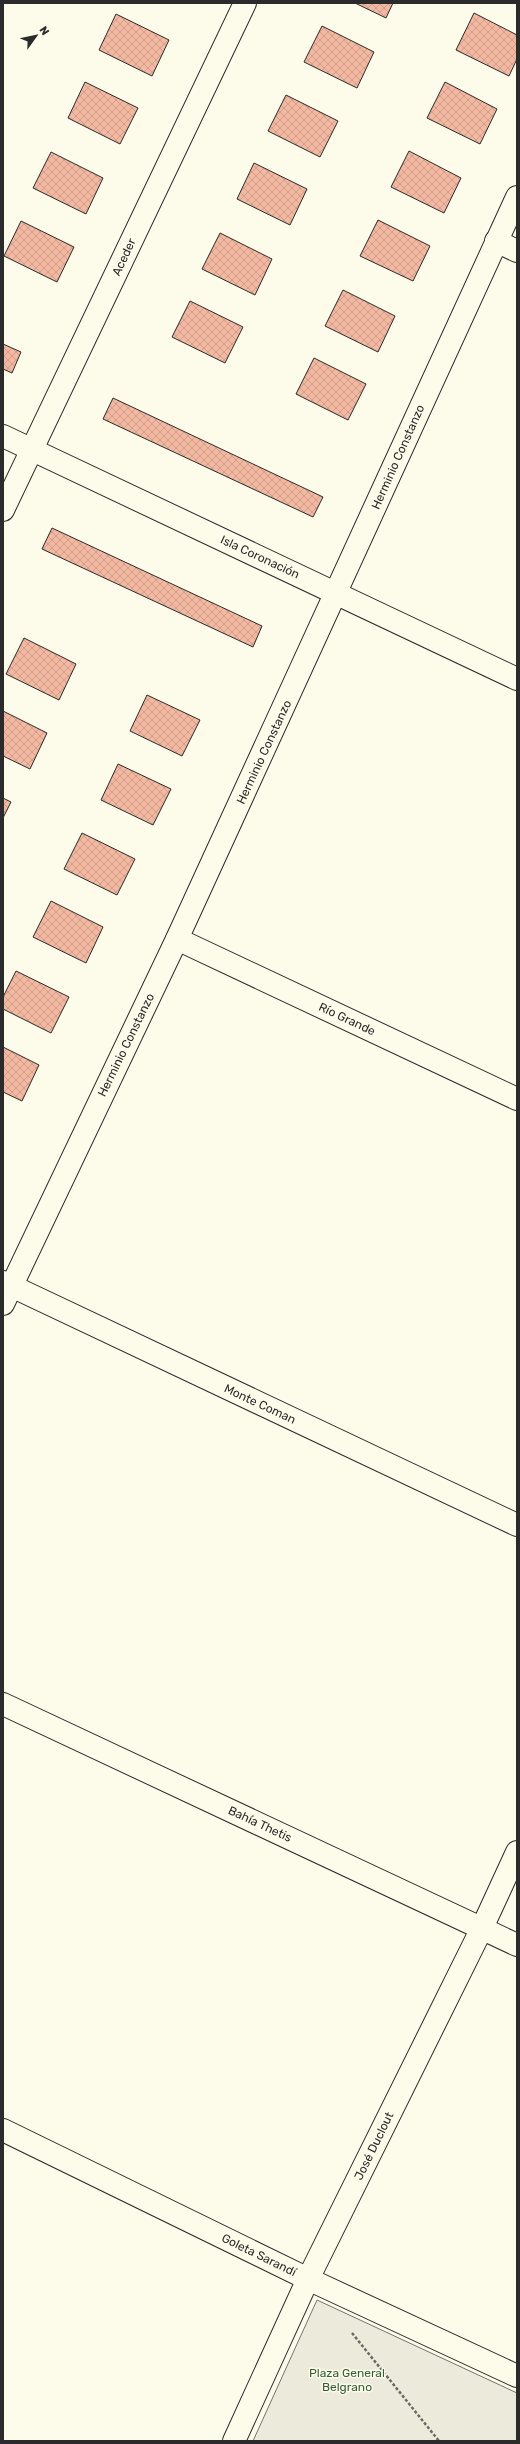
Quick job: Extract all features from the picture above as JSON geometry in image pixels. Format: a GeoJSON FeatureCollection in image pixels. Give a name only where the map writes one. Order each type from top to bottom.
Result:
{"type":"FeatureCollection","features":[{"type":"Feature","properties":{"kind":"street","name":"Aceder"},"geometry":{"type":"LineString","coordinates":[[3,510],[245,3]]}},
{"type":"Feature","properties":{"kind":"street","name":"Herminio Constanzo"},"geometry":{"type":"LineString","coordinates":[[6,1291],[177,939],[337,593],[517,197]]}},
{"type":"Feature","properties":{"kind":"street"},"geometry":{"type":"LineString","coordinates":[[496,241],[517,251]]}},
{"type":"Feature","properties":{"kind":"street","name":"Isla Coronación"},"geometry":{"type":"LineString","coordinates":[[3,436],[517,679]]}},
{"type":"Feature","properties":{"kind":"street","name":"Río Grande"},"geometry":{"type":"LineString","coordinates":[[177,939],[517,1098]]}},
{"type":"Feature","properties":{"kind":"street","name":"Monte Coman"},"geometry":{"type":"LineString","coordinates":[[6,1291],[517,1525]]}},
{"type":"Feature","properties":{"kind":"street","name":"Bahía Thetis"},"geometry":{"type":"LineString","coordinates":[[3,1704],[517,1945]]}},
{"type":"Feature","properties":{"kind":"street","name":"José Duclout"},"geometry":{"type":"LineString","coordinates":[[234,2441],[308,2279],[482,1928],[517,1852]]}},
{"type":"Feature","properties":{"kind":"street","name":"Goleta Sarandí"},"geometry":{"type":"LineString","coordinates":[[3,2130],[308,2279],[517,2376]]}},
{"type":"Feature","properties":{"kind":"path"},"geometry":{"type":"LineString","coordinates":[[347,2327],[439,2441]]}},
{"type":"Feature","properties":{"kind":"green space","name":"Plaza General Belgrano"},"geometry":{"type":"Polygon","coordinates":[[[317,2300],[517,2393],[517,2441],[253,2441],[317,2300]]]}},
{"type":"Feature","properties":{"kind":"building"},"geometry":{"type":"Polygon","coordinates":[[[355,3],[393,3],[386,18],[355,3]]]}},
{"type":"Feature","properties":{"kind":"building"},"geometry":{"type":"Polygon","coordinates":[[[474,13],[517,35],[517,59],[509,76],[456,50],[474,13]]]}},
{"type":"Feature","properties":{"kind":"building"},"geometry":{"type":"Polygon","coordinates":[[[116,14],[169,40],[152,76],[99,50],[116,14]]]}},
{"type":"Feature","properties":{"kind":"building"},"geometry":{"type":"Polygon","coordinates":[[[322,26],[374,52],[357,88],[304,62],[322,26]]]}},
{"type":"Feature","properties":{"kind":"building"},"geometry":{"type":"Polygon","coordinates":[[[85,82],[138,108],[120,144],[68,118],[85,82]]]}},
{"type":"Feature","properties":{"kind":"building"},"geometry":{"type":"Polygon","coordinates":[[[445,82],[497,109],[480,144],[427,118],[445,82]]]}},
{"type":"Feature","properties":{"kind":"building"},"geometry":{"type":"Polygon","coordinates":[[[286,95],[338,121],[320,157],[268,131],[286,95]]]}},
{"type":"Feature","properties":{"kind":"building"},"geometry":{"type":"Polygon","coordinates":[[[409,151],[461,178],[444,213],[391,187],[409,151]]]}},
{"type":"Feature","properties":{"kind":"building"},"geometry":{"type":"Polygon","coordinates":[[[51,152],[103,178],[86,214],[33,188],[51,152]]]}},
{"type":"Feature","properties":{"kind":"building"},"geometry":{"type":"Polygon","coordinates":[[[254,163],[307,189],[290,225],[237,199],[254,163]]]}},
{"type":"Feature","properties":{"kind":"building"},"geometry":{"type":"Polygon","coordinates":[[[378,220],[430,246],[413,281],[360,256],[378,220]]]}},
{"type":"Feature","properties":{"kind":"building"},"geometry":{"type":"Polygon","coordinates":[[[21,221],[74,247],[57,282],[4,256],[21,221]]]}},
{"type":"Feature","properties":{"kind":"building"},"geometry":{"type":"Polygon","coordinates":[[[220,233],[272,259],[255,295],[202,269],[220,233]]]}},
{"type":"Feature","properties":{"kind":"building"},"geometry":{"type":"Polygon","coordinates":[[[343,290],[395,316],[378,352],[325,326],[343,290]]]}},
{"type":"Feature","properties":{"kind":"building"},"geometry":{"type":"Polygon","coordinates":[[[190,301],[243,327],[225,363],[172,337],[190,301]]]}},
{"type":"Feature","properties":{"kind":"building"},"geometry":{"type":"Polygon","coordinates":[[[3,344],[21,352],[12,373],[3,369],[3,344]]]}},
{"type":"Feature","properties":{"kind":"building"},"geometry":{"type":"Polygon","coordinates":[[[314,358],[366,384],[348,420],[296,394],[314,358]]]}},
{"type":"Feature","properties":{"kind":"building"},"geometry":{"type":"Polygon","coordinates":[[[113,398],[323,497],[313,517],[103,419],[113,398]]]}},
{"type":"Feature","properties":{"kind":"building"},"geometry":{"type":"Polygon","coordinates":[[[52,528],[262,626],[253,647],[42,549],[52,528]]]}},
{"type":"Feature","properties":{"kind":"building"},"geometry":{"type":"Polygon","coordinates":[[[24,638],[76,664],[59,700],[6,674],[24,638]]]}},
{"type":"Feature","properties":{"kind":"building"},"geometry":{"type":"Polygon","coordinates":[[[147,695],[200,720],[182,756],[130,731],[147,695]]]}},
{"type":"Feature","properties":{"kind":"building"},"geometry":{"type":"Polygon","coordinates":[[[3,711],[47,733],[30,769],[3,756],[3,711]]]}},
{"type":"Feature","properties":{"kind":"building"},"geometry":{"type":"Polygon","coordinates":[[[118,764],[171,789],[153,825],[101,800],[118,764]]]}},
{"type":"Feature","properties":{"kind":"building"},"geometry":{"type":"Polygon","coordinates":[[[3,798],[11,802],[3,818],[3,798]]]}},
{"type":"Feature","properties":{"kind":"building"},"geometry":{"type":"Polygon","coordinates":[[[82,833],[135,859],[117,895],[64,869],[82,833]]]}},
{"type":"Feature","properties":{"kind":"building"},"geometry":{"type":"Polygon","coordinates":[[[51,901],[103,927],[86,963],[33,937],[51,901]]]}},
{"type":"Feature","properties":{"kind":"building"},"geometry":{"type":"Polygon","coordinates":[[[16,971],[69,997],[51,1033],[3,1009],[3,997],[16,971]]]}},
{"type":"Feature","properties":{"kind":"building"},"geometry":{"type":"Polygon","coordinates":[[[3,1047],[39,1065],[22,1101],[3,1092],[3,1047]]]}}]}
